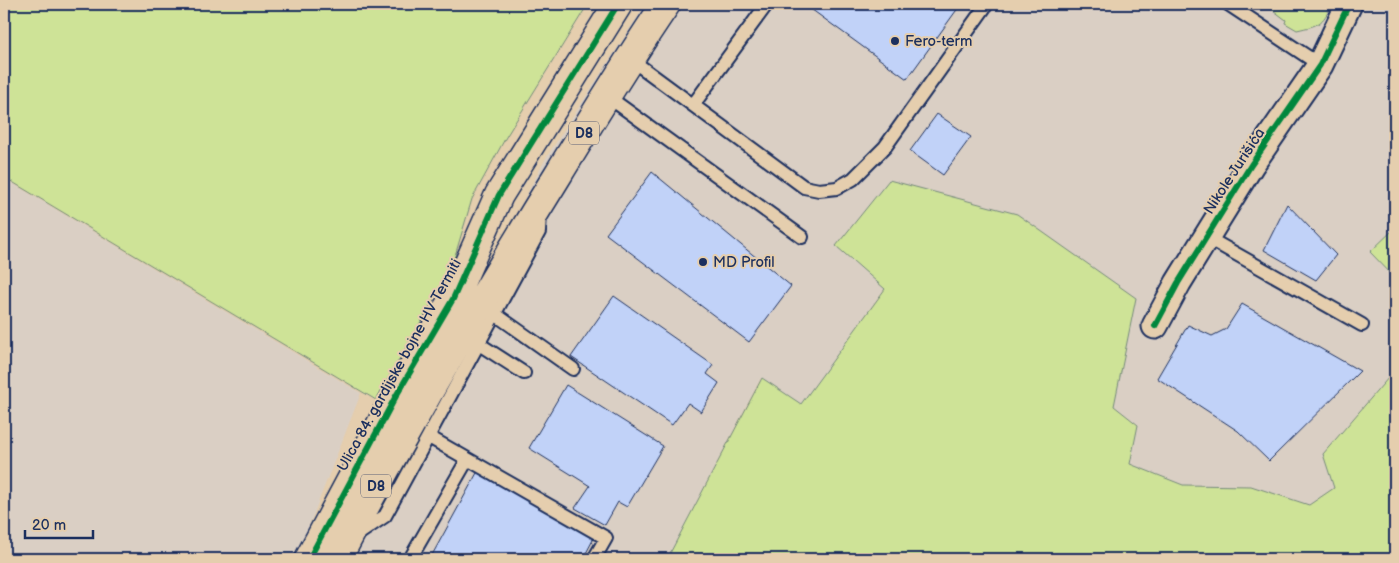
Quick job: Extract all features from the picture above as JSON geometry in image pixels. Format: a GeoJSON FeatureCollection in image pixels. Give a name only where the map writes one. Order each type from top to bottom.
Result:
{"type":"FeatureCollection","features":[{"type":"Feature","properties":{"kind":"main road","name":"Ulica 84. gardijske bojne HV Termiti"},"geometry":{"type":"LineString","coordinates":[[309,559],[396,396],[453,299],[499,195],[618,4]]}},
{"type":"Feature","properties":{"kind":"main road","name":"D8"},"geometry":{"type":"LineString","coordinates":[[342,550],[416,414],[540,204],[629,58],[666,4]]}},
{"type":"Feature","properties":{"kind":"street","name":"Nikole Jurišića"},"geometry":{"type":"LineString","coordinates":[[1155,326],[1178,283],[1251,165],[1320,65],[1349,4]]}},
{"type":"Feature","properties":{"kind":"lane"},"geometry":{"type":"LineString","coordinates":[[693,104],[767,4]]}},
{"type":"Feature","properties":{"kind":"lane"},"geometry":{"type":"LineString","coordinates":[[629,58],[804,187],[819,190],[837,188],[853,179],[885,147],[987,4]]}},
{"type":"Feature","properties":{"kind":"lane"},"geometry":{"type":"LineString","coordinates":[[1228,4],[1320,65]]}},
{"type":"Feature","properties":{"kind":"lane"},"geometry":{"type":"LineString","coordinates":[[607,96],[802,237]]}},
{"type":"Feature","properties":{"kind":"lane"},"geometry":{"type":"LineString","coordinates":[[342,550],[385,516],[540,232],[540,204]]}},
{"type":"Feature","properties":{"kind":"lane"},"geometry":{"type":"LineString","coordinates":[[1206,238],[1362,325]]}},
{"type":"Feature","properties":{"kind":"lane"},"geometry":{"type":"LineString","coordinates":[[495,314],[573,369]]}},
{"type":"Feature","properties":{"kind":"lane"},"geometry":{"type":"LineString","coordinates":[[479,344],[524,373]]}},
{"type":"Feature","properties":{"kind":"lane"},"geometry":{"type":"LineString","coordinates":[[429,437],[606,538],[594,559]]}},
{"type":"Feature","properties":{"kind":"lane"},"geometry":{"type":"LineString","coordinates":[[410,559],[467,460]]}},
{"type":"Feature","properties":{"kind":"shaded area"},"geometry":{"type":"Polygon","coordinates":[[[646,4],[1395,4],[1395,370],[1323,454],[1334,488],[1309,505],[1251,486],[1183,485],[1129,464],[1138,425],[1114,406],[1136,298],[885,288],[801,405],[761,378],[667,559],[335,559],[546,158],[646,4]]]}},
{"type":"Feature","properties":{"kind":"shaded area"},"geometry":{"type":"Polygon","coordinates":[[[4,178],[361,393],[296,559],[4,559],[4,178]]]}},
{"type":"Feature","properties":{"kind":"green space"},"geometry":{"type":"Polygon","coordinates":[[[4,4],[588,4],[506,137],[472,199],[451,269],[376,400],[4,177],[4,4]]]}},
{"type":"Feature","properties":{"kind":"green space"},"geometry":{"type":"Polygon","coordinates":[[[1265,4],[1332,4],[1319,23],[1297,30],[1285,23],[1286,20],[1265,4]]]}},
{"type":"Feature","properties":{"kind":"green space"},"geometry":{"type":"Polygon","coordinates":[[[889,180],[1017,214],[1136,298],[1114,406],[1138,425],[1130,464],[1183,485],[1251,486],[1309,505],[1334,488],[1323,454],[1395,370],[1395,559],[667,559],[762,378],[801,404],[885,289],[836,246],[889,180]]]}},
{"type":"Feature","properties":{"kind":"green space"},"geometry":{"type":"Polygon","coordinates":[[[1395,228],[1395,278],[1370,252],[1395,228]]]}},
{"type":"Feature","properties":{"kind":"building","name":"Fero-term"},"geometry":{"type":"Polygon","coordinates":[[[804,4],[961,4],[907,79],[804,4]]]}},
{"type":"Feature","properties":{"kind":"building"},"geometry":{"type":"Polygon","coordinates":[[[937,114],[971,137],[943,175],[910,151],[937,114]]]}},
{"type":"Feature","properties":{"kind":"building"},"geometry":{"type":"Polygon","coordinates":[[[652,172],[791,286],[749,342],[606,234],[652,172]]]}},
{"type":"Feature","properties":{"kind":"building"},"geometry":{"type":"Polygon","coordinates":[[[1287,204],[1336,255],[1316,280],[1264,250],[1287,204]]]}},
{"type":"Feature","properties":{"kind":"building"},"geometry":{"type":"Polygon","coordinates":[[[614,296],[713,365],[707,374],[719,383],[701,412],[688,403],[672,425],[571,357],[614,296]]]}},
{"type":"Feature","properties":{"kind":"building"},"geometry":{"type":"Polygon","coordinates":[[[1242,304],[1360,371],[1269,461],[1238,431],[1157,378],[1188,325],[1212,336],[1226,329],[1242,304]]]}},
{"type":"Feature","properties":{"kind":"building"},"geometry":{"type":"Polygon","coordinates":[[[566,385],[663,446],[627,507],[618,502],[605,525],[575,508],[590,486],[529,448],[566,385]]]}},
{"type":"Feature","properties":{"kind":"building"},"geometry":{"type":"Polygon","coordinates":[[[478,471],[595,536],[583,559],[435,559],[431,557],[478,471]]]}},
{"type":"Feature","properties":{"kind":"cycle path"},"geometry":{"type":"LineString","coordinates":[[309,559],[396,396],[453,299],[499,195],[618,4]]}},
{"type":"Feature","properties":{"kind":"cycle path"},"geometry":{"type":"LineString","coordinates":[[1155,326],[1178,283],[1251,165],[1320,65],[1349,4]]}},
{"type":"Feature","properties":{"kind":"place","name":"Fero-term"},"geometry":{"type":"Point","coordinates":[895,41]}},
{"type":"Feature","properties":{"kind":"place","name":"MD Profil"},"geometry":{"type":"Point","coordinates":[703,262]}}]}
